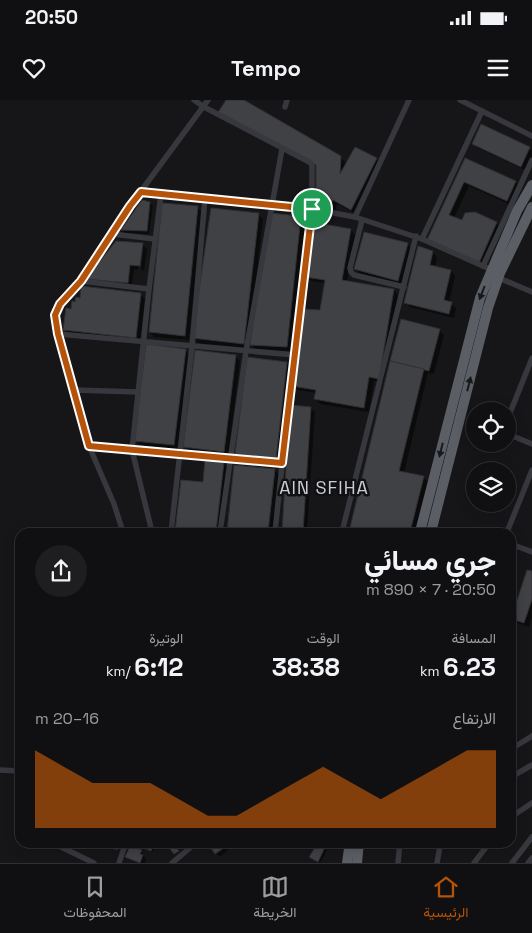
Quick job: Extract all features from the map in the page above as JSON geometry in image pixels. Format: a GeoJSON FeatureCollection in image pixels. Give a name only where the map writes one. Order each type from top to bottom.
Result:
{"type":"FeatureCollection","features":[{"type":"Feature","properties":{"kind":"highway"},"geometry":{"type":"LineString","coordinates":[[421,528],[480,298],[517,211],[532,185]]}},
{"type":"Feature","properties":{"kind":"highway"},"geometry":{"type":"LineString","coordinates":[[432,528],[488,308],[491,271],[515,240],[532,207]]}},
{"type":"Feature","properties":{"kind":"highway"},"geometry":{"type":"LineString","coordinates":[[350,848],[350,861]]}},
{"type":"Feature","properties":{"kind":"highway"},"geometry":{"type":"LineString","coordinates":[[350,861],[356,848]]}},
{"type":"Feature","properties":{"kind":"street"},"geometry":{"type":"LineString","coordinates":[[194,100],[311,163],[312,166],[312,209],[294,355],[276,528]]}},
{"type":"Feature","properties":{"kind":"street"},"geometry":{"type":"LineString","coordinates":[[122,528],[114,504],[89,446],[58,334],[55,315],[60,304],[81,281],[130,206],[208,100]]}},
{"type":"Feature","properties":{"kind":"street"},"geometry":{"type":"LineString","coordinates":[[285,107],[287,100]]}},
{"type":"Feature","properties":{"kind":"street"},"geometry":{"type":"LineString","coordinates":[[355,217],[409,100]]}},
{"type":"Feature","properties":{"kind":"street"},"geometry":{"type":"LineString","coordinates":[[460,100],[532,136]]}},
{"type":"Feature","properties":{"kind":"street"},"geometry":{"type":"LineString","coordinates":[[343,528],[404,287],[419,237],[482,111]]}},
{"type":"Feature","properties":{"kind":"street"},"geometry":{"type":"LineString","coordinates":[[221,528],[246,351],[282,149]]}},
{"type":"Feature","properties":{"kind":"street"},"geometry":{"type":"LineString","coordinates":[[491,271],[532,160]]}},
{"type":"Feature","properties":{"kind":"street"},"geometry":{"type":"LineString","coordinates":[[141,192],[271,204],[355,217],[419,237],[532,292]]}},
{"type":"Feature","properties":{"kind":"street"},"geometry":{"type":"LineString","coordinates":[[151,528],[132,450],[161,194]]}},
{"type":"Feature","properties":{"kind":"street"},"geometry":{"type":"LineString","coordinates":[[171,528],[192,346],[205,198]]}},
{"type":"Feature","properties":{"kind":"street"},"geometry":{"type":"LineString","coordinates":[[362,220],[350,268],[351,272],[354,275],[404,287]]}},
{"type":"Feature","properties":{"kind":"street"},"geometry":{"type":"LineString","coordinates":[[112,234],[155,239]]}},
{"type":"Feature","properties":{"kind":"street"},"geometry":{"type":"LineString","coordinates":[[81,281],[149,289]]}},
{"type":"Feature","properties":{"kind":"street"},"geometry":{"type":"LineString","coordinates":[[58,334],[294,355]]}},
{"type":"Feature","properties":{"kind":"street"},"geometry":{"type":"LineString","coordinates":[[514,402],[532,358]]}},
{"type":"Feature","properties":{"kind":"street"},"geometry":{"type":"LineString","coordinates":[[74,390],[138,392]]}},
{"type":"Feature","properties":{"kind":"street"},"geometry":{"type":"LineString","coordinates":[[516,437],[532,444]]}},
{"type":"Feature","properties":{"kind":"street"},"geometry":{"type":"LineString","coordinates":[[89,446],[282,463]]}},
{"type":"Feature","properties":{"kind":"street"},"geometry":{"type":"LineString","coordinates":[[509,528],[532,470]]}},
{"type":"Feature","properties":{"kind":"street"},"geometry":{"type":"LineString","coordinates":[[516,546],[532,552]]}},
{"type":"Feature","properties":{"kind":"street"},"geometry":{"type":"LineString","coordinates":[[516,746],[532,736]]}},
{"type":"Feature","properties":{"kind":"street"},"geometry":{"type":"LineString","coordinates":[[516,774],[532,765]]}},
{"type":"Feature","properties":{"kind":"street"},"geometry":{"type":"LineString","coordinates":[[0,770],[15,771]]}},
{"type":"Feature","properties":{"kind":"street"},"geometry":{"type":"LineString","coordinates":[[516,814],[532,803]]}},
{"type":"Feature","properties":{"kind":"street"},"geometry":{"type":"LineString","coordinates":[[512,863],[532,837]]}},
{"type":"Feature","properties":{"kind":"street"},"geometry":{"type":"LineString","coordinates":[[63,848],[94,863]]}},
{"type":"Feature","properties":{"kind":"street"},"geometry":{"type":"LineString","coordinates":[[119,863],[124,848]]}},
{"type":"Feature","properties":{"kind":"street"},"geometry":{"type":"LineString","coordinates":[[172,863],[190,848]]}},
{"type":"Feature","properties":{"kind":"street"},"geometry":{"type":"LineString","coordinates":[[398,863],[399,848]]}},
{"type":"Feature","properties":{"kind":"street"},"geometry":{"type":"LineString","coordinates":[[438,863],[440,848]]}},
{"type":"Feature","properties":{"kind":"street"},"geometry":{"type":"LineString","coordinates":[[474,863],[485,848]]}},
{"type":"Feature","properties":{"kind":"street"},"geometry":{"type":"LineString","coordinates":[[528,863],[532,858]]}},
{"type":"Feature","properties":{"kind":"building"},"geometry":{"type":"Polygon","coordinates":[[[226,100],[244,100],[341,156],[340,174],[355,147],[377,158],[351,210],[333,200],[330,207],[316,204],[316,165],[217,114],[226,100]]]}},
{"type":"Feature","properties":{"kind":"building"},"geometry":{"type":"Polygon","coordinates":[[[481,124],[530,147],[521,167],[472,144],[481,124]]]}},
{"type":"Feature","properties":{"kind":"building"},"geometry":{"type":"Polygon","coordinates":[[[465,158],[516,181],[507,201],[464,182],[449,215],[462,220],[465,213],[475,212],[497,222],[479,263],[427,240],[465,158]]]}},
{"type":"Feature","properties":{"kind":"building"},"geometry":{"type":"Polygon","coordinates":[[[142,200],[150,202],[147,231],[121,230],[142,200]]]}},
{"type":"Feature","properties":{"kind":"building"},"geometry":{"type":"Polygon","coordinates":[[[162,203],[198,206],[185,336],[149,332],[162,203]]]}},
{"type":"Feature","properties":{"kind":"building"},"geometry":{"type":"Polygon","coordinates":[[[211,208],[259,213],[244,344],[192,338],[211,208]]]}},
{"type":"Feature","properties":{"kind":"building"},"geometry":{"type":"Polygon","coordinates":[[[269,213],[301,216],[287,347],[250,345],[269,213]]]}},
{"type":"Feature","properties":{"kind":"building"},"geometry":{"type":"Polygon","coordinates":[[[312,222],[351,229],[342,280],[394,289],[379,379],[369,377],[364,408],[314,399],[316,390],[292,386],[301,309],[320,310],[325,280],[305,277],[312,222]]]}},
{"type":"Feature","properties":{"kind":"building"},"geometry":{"type":"Polygon","coordinates":[[[364,232],[408,243],[398,281],[354,269],[364,232]]]}},
{"type":"Feature","properties":{"kind":"building"},"geometry":{"type":"Polygon","coordinates":[[[116,241],[143,243],[140,266],[130,265],[128,283],[86,279],[116,241]]]}},
{"type":"Feature","properties":{"kind":"building"},"geometry":{"type":"Polygon","coordinates":[[[418,246],[433,251],[430,265],[451,270],[444,300],[452,302],[449,314],[404,303],[418,246]]]}},
{"type":"Feature","properties":{"kind":"building"},"geometry":{"type":"Polygon","coordinates":[[[81,286],[141,293],[136,338],[63,330],[66,308],[71,309],[72,301],[75,302],[76,297],[80,298],[81,286]]]}},
{"type":"Feature","properties":{"kind":"building"},"geometry":{"type":"Polygon","coordinates":[[[401,319],[440,329],[429,371],[390,361],[401,319]]]}},
{"type":"Feature","properties":{"kind":"building"},"geometry":{"type":"Polygon","coordinates":[[[146,344],[186,349],[174,445],[134,441],[146,344]]]}},
{"type":"Feature","properties":{"kind":"building"},"geometry":{"type":"Polygon","coordinates":[[[195,350],[236,355],[224,452],[183,447],[195,350]]]}},
{"type":"Feature","properties":{"kind":"building"},"geometry":{"type":"Polygon","coordinates":[[[247,357],[287,362],[276,459],[235,454],[247,357]]]}},
{"type":"Feature","properties":{"kind":"building"},"geometry":{"type":"Polygon","coordinates":[[[390,361],[424,369],[399,471],[424,476],[411,528],[350,528],[390,361]]]}},
{"type":"Feature","properties":{"kind":"building"},"geometry":{"type":"Polygon","coordinates":[[[290,405],[311,407],[303,528],[282,528],[290,405]]]}},
{"type":"Feature","properties":{"kind":"building"},"geometry":{"type":"Polygon","coordinates":[[[205,460],[224,462],[216,528],[175,528],[181,480],[203,482],[205,460]]]}},
{"type":"Feature","properties":{"kind":"building"},"geometry":{"type":"Polygon","coordinates":[[[234,465],[275,469],[268,528],[227,528],[234,465]]]}},
{"type":"Feature","properties":{"kind":"building"},"geometry":{"type":"Polygon","coordinates":[[[527,570],[532,571],[532,599],[524,623],[516,621],[516,604],[527,570]]]}},
{"type":"Feature","properties":{"kind":"building"},"geometry":{"type":"Polygon","coordinates":[[[129,848],[140,848],[142,850],[140,854],[143,855],[140,863],[125,857],[129,848]]]}},
{"type":"Feature","properties":{"kind":"building"},"geometry":{"type":"Polygon","coordinates":[[[177,848],[179,851],[174,854],[170,849],[177,848]]]}},
{"type":"Feature","properties":{"kind":"building"},"geometry":{"type":"Polygon","coordinates":[[[211,848],[224,848],[215,854],[211,848]]]}},
{"type":"Feature","properties":{"kind":"building"},"geometry":{"type":"Polygon","coordinates":[[[315,848],[325,848],[318,862],[309,857],[315,848]]]}},
{"type":"Feature","properties":{"kind":"district","name":"AIN SFIHA"},"geometry":{"type":"Point","coordinates":[324,487]}},
{"type":"Feature","properties":{"kind":"route"},"geometry":{"type":"LineString","coordinates":[[141,192],[312,209],[282,463],[89,446],[58,334],[55,315],[60,304],[81,281],[141,192]]}}]}
